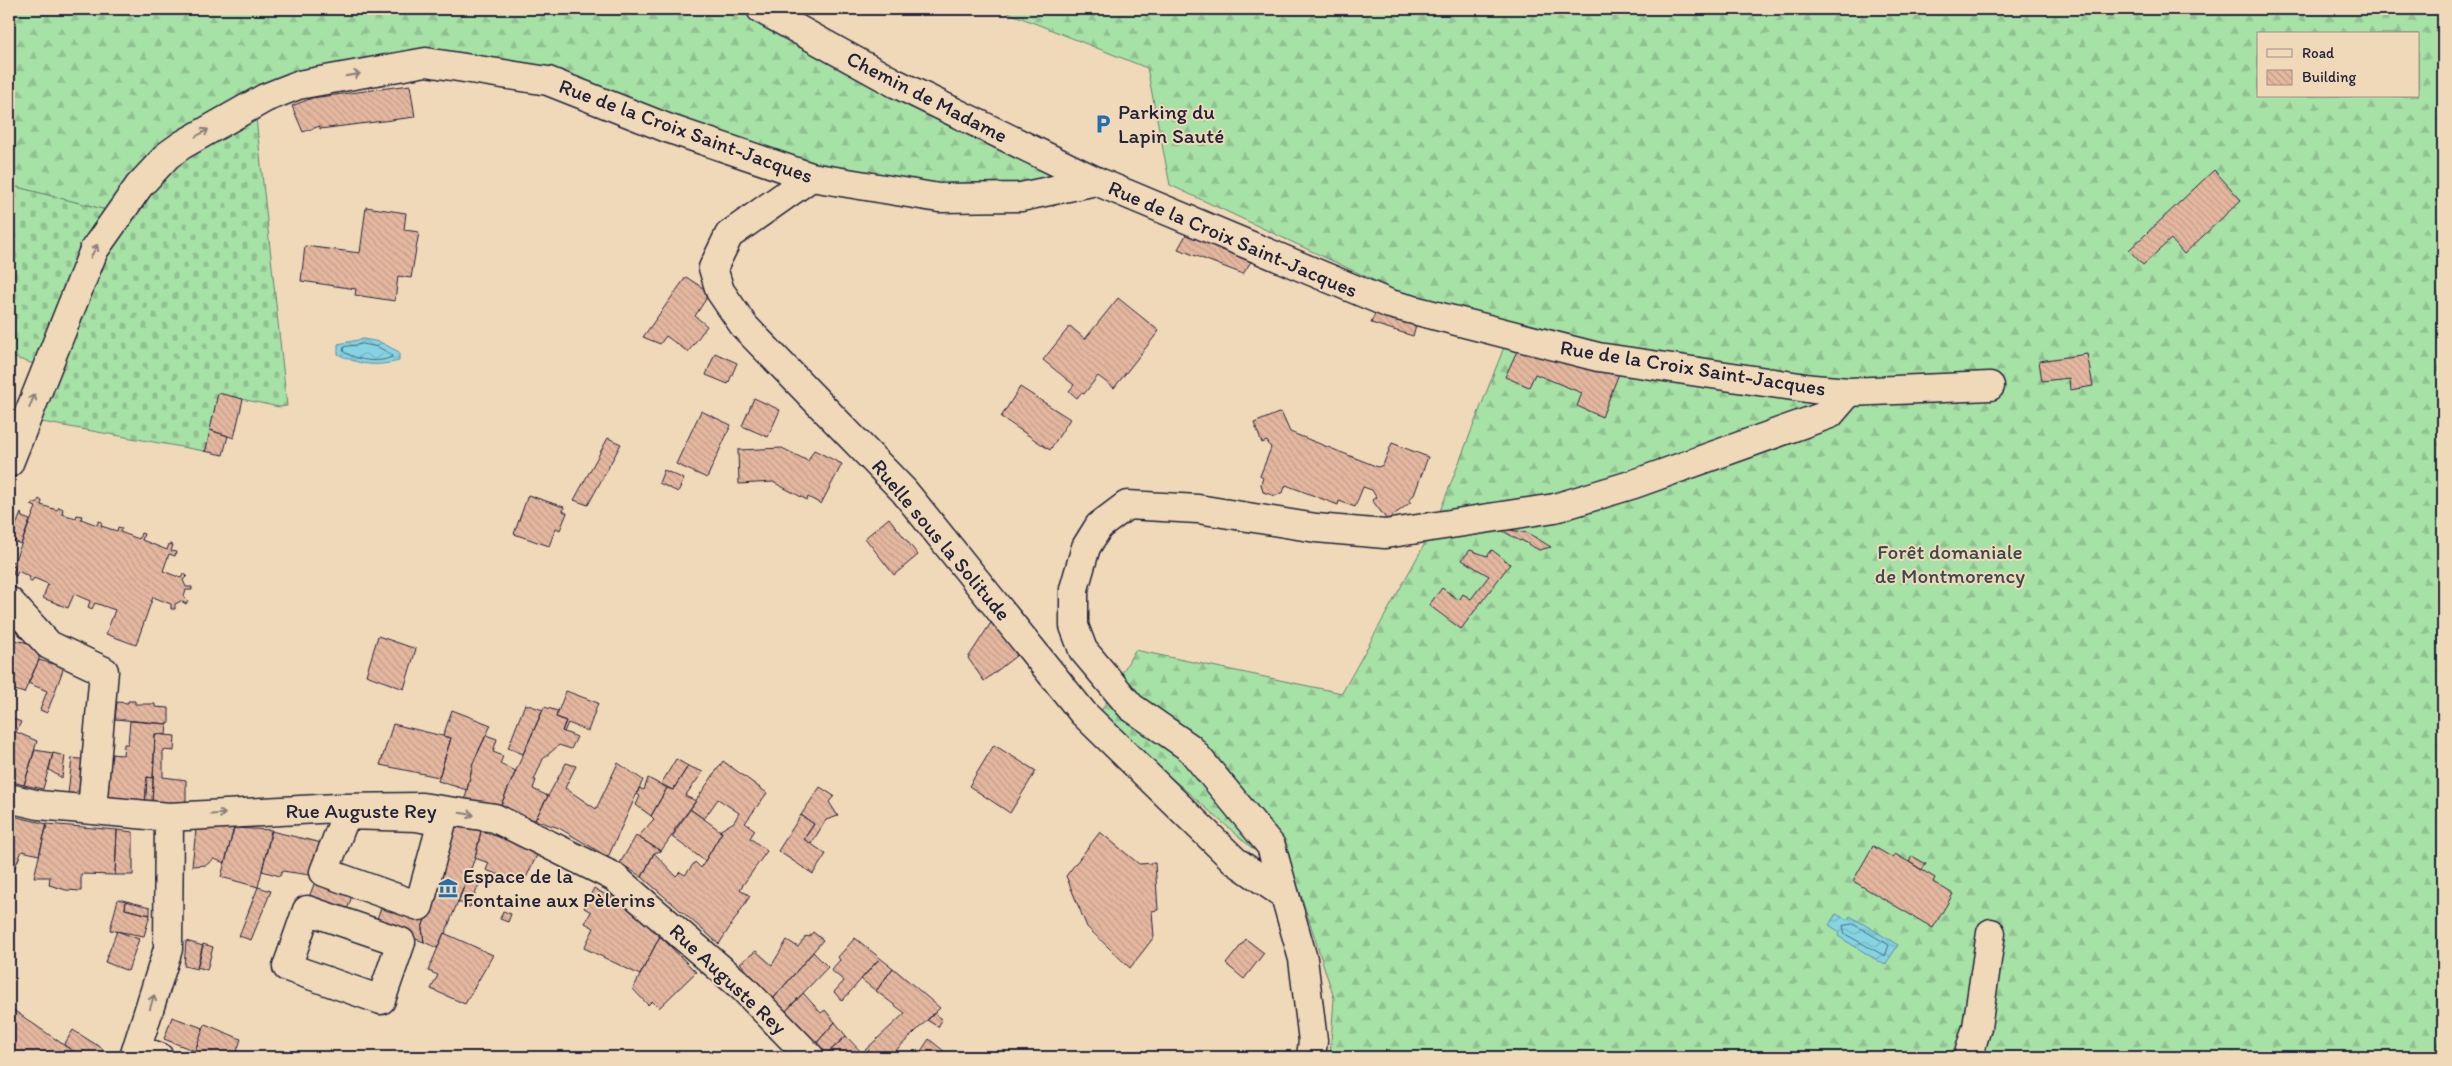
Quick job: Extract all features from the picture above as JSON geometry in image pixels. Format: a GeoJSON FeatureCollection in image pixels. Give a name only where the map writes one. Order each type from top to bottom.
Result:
{"type":"FeatureCollection","features":[{"type":"Feature","properties":{"kind":"street","name":"Chemin de Madame"},"geometry":{"type":"LineString","coordinates":[[761,9],[895,83],[1096,181]]}},
{"type":"Feature","properties":{"kind":"street","name":"Rue de la Croix Saint-Jacques"},"geometry":{"type":"LineString","coordinates":[[9,463],[94,250],[139,186],[168,155],[182,145],[265,98],[298,85],[426,62],[548,81],[667,128],[811,177],[939,198],[1021,197],[1096,181],[1390,304],[1598,357],[1812,389],[1849,392],[1990,386]]}},
{"type":"Feature","properties":{"kind":"street","name":"Ruelle sous la Solitude"},"geometry":{"type":"LineString","coordinates":[[811,177],[730,235],[713,268],[720,291],[744,326],[904,491],[1083,714],[1235,861],[1283,894]]}},
{"type":"Feature","properties":{"kind":"street"},"geometry":{"type":"LineString","coordinates":[[1311,1057],[1313,1041],[1304,959],[1283,894],[1271,846],[1190,748],[1131,707],[1083,650],[1074,626],[1074,589],[1086,547],[1099,526],[1127,505],[1198,509],[1316,528],[1385,534],[1555,508],[1634,484],[1830,414],[1849,392]]}},
{"type":"Feature","properties":{"kind":"street"},"geometry":{"type":"LineString","coordinates":[[9,600],[49,645],[104,671],[92,810]]}},
{"type":"Feature","properties":{"kind":"street","name":"Rue Auguste Rey"},"geometry":{"type":"LineString","coordinates":[[9,798],[39,805],[169,816],[337,808],[422,807],[495,818],[614,877],[743,988],[810,1057]]}},
{"type":"Feature","properties":{"kind":"street"},"geometry":{"type":"LineString","coordinates":[[143,1054],[168,949],[169,816]]}},
{"type":"Feature","properties":{"kind":"street"},"geometry":{"type":"LineString","coordinates":[[1968,1057],[1977,1027],[1990,933]]}},
{"type":"Feature","properties":{"kind":"green space"},"geometry":{"type":"Polygon","coordinates":[[[9,9],[758,9],[1096,181],[1021,197],[811,177],[548,81],[426,62],[298,85],[114,212],[9,185],[9,9]]]}},
{"type":"Feature","properties":{"kind":"green space","name":"Forêt domaniale de Montmorency"},"geometry":{"type":"Polygon","coordinates":[[[999,9],[2443,9],[2443,1057],[1330,1057],[1334,998],[1299,889],[1099,715],[1135,650],[1342,693],[1433,529],[1506,342],[1170,185],[1147,68],[999,9]]]}},
{"type":"Feature","properties":{"kind":"green space"},"geometry":{"type":"Polygon","coordinates":[[[256,118],[287,406],[279,407],[218,394],[206,450],[204,451],[36,421],[94,268],[164,165],[256,118]]]}},
{"type":"Feature","properties":{"kind":"green space"},"geometry":{"type":"Polygon","coordinates":[[[9,185],[114,212],[37,365],[9,356],[9,185]]]}},
{"type":"Feature","properties":{"kind":"water"},"geometry":{"type":"Polygon","coordinates":[[[363,339],[380,342],[399,352],[399,361],[367,364],[353,361],[338,354],[338,344],[363,339]]]}},
{"type":"Feature","properties":{"kind":"water"},"geometry":{"type":"Polygon","coordinates":[[[1836,914],[1847,920],[1850,916],[1898,945],[1885,965],[1838,936],[1840,932],[1829,925],[1836,914]]]}},
{"type":"Feature","properties":{"kind":"building"},"geometry":{"type":"Polygon","coordinates":[[[410,85],[415,117],[320,129],[320,126],[303,132],[292,106],[312,98],[410,85]]]}},
{"type":"Feature","properties":{"kind":"building"},"geometry":{"type":"Polygon","coordinates":[[[2214,170],[2241,200],[2184,254],[2171,239],[2143,265],[2129,250],[2214,170]]]}},
{"type":"Feature","properties":{"kind":"building"},"geometry":{"type":"Polygon","coordinates":[[[366,207],[406,213],[404,230],[419,232],[411,278],[398,276],[395,301],[355,295],[356,289],[301,281],[305,246],[360,253],[366,207]]]}},
{"type":"Feature","properties":{"kind":"building"},"geometry":{"type":"Polygon","coordinates":[[[1187,233],[1252,260],[1243,274],[1178,249],[1187,233]]]}},
{"type":"Feature","properties":{"kind":"building"},"geometry":{"type":"Polygon","coordinates":[[[686,277],[706,290],[706,299],[695,316],[707,326],[688,352],[666,336],[660,344],[643,337],[686,277]]]}},
{"type":"Feature","properties":{"kind":"building"},"geometry":{"type":"Polygon","coordinates":[[[1118,298],[1159,331],[1114,388],[1098,376],[1084,394],[1081,393],[1077,398],[1069,391],[1074,385],[1043,360],[1070,326],[1085,339],[1118,298]]]}},
{"type":"Feature","properties":{"kind":"building"},"geometry":{"type":"Polygon","coordinates":[[[1376,311],[1400,321],[1416,325],[1413,336],[1371,323],[1376,311]]]}},
{"type":"Feature","properties":{"kind":"building"},"geometry":{"type":"Polygon","coordinates":[[[1518,349],[1620,371],[1602,417],[1577,406],[1582,393],[1535,374],[1529,387],[1505,377],[1518,349]]]}},
{"type":"Feature","properties":{"kind":"building"},"geometry":{"type":"Polygon","coordinates":[[[715,353],[737,363],[728,384],[706,375],[715,353]]]}},
{"type":"Feature","properties":{"kind":"building"},"geometry":{"type":"Polygon","coordinates":[[[2087,354],[2093,386],[2070,390],[2069,378],[2042,381],[2039,361],[2087,354]]]}},
{"type":"Feature","properties":{"kind":"building"},"geometry":{"type":"Polygon","coordinates":[[[1020,387],[1070,419],[1050,450],[1001,417],[1020,387]]]}},
{"type":"Feature","properties":{"kind":"building"},"geometry":{"type":"Polygon","coordinates":[[[218,393],[243,399],[234,438],[210,430],[218,393]]]}},
{"type":"Feature","properties":{"kind":"building"},"geometry":{"type":"Polygon","coordinates":[[[754,398],[780,410],[768,437],[742,426],[754,398]]]}},
{"type":"Feature","properties":{"kind":"building"},"geometry":{"type":"Polygon","coordinates":[[[701,411],[731,425],[707,478],[676,464],[701,411]]]}},
{"type":"Feature","properties":{"kind":"building"},"geometry":{"type":"Polygon","coordinates":[[[1281,412],[1290,432],[1378,467],[1383,465],[1392,443],[1428,457],[1414,495],[1409,499],[1411,502],[1387,520],[1372,500],[1376,497],[1372,490],[1363,487],[1355,507],[1339,501],[1338,505],[1286,485],[1283,492],[1275,496],[1263,492],[1261,484],[1263,478],[1260,476],[1271,448],[1267,441],[1262,443],[1254,423],[1281,412]]]}},
{"type":"Feature","properties":{"kind":"building"},"geometry":{"type":"Polygon","coordinates":[[[210,430],[228,436],[223,455],[204,451],[206,450],[210,430]]]}},
{"type":"Feature","properties":{"kind":"building"},"geometry":{"type":"Polygon","coordinates":[[[608,438],[621,444],[588,505],[574,500],[608,438]]]}},
{"type":"Feature","properties":{"kind":"building"},"geometry":{"type":"Polygon","coordinates":[[[782,448],[808,461],[814,450],[842,464],[821,504],[808,497],[807,500],[773,482],[739,484],[738,450],[782,448]]]}},
{"type":"Feature","properties":{"kind":"building"},"geometry":{"type":"Polygon","coordinates":[[[664,470],[684,479],[678,492],[659,483],[664,470]]]}},
{"type":"Feature","properties":{"kind":"building"},"geometry":{"type":"Polygon","coordinates":[[[528,495],[564,507],[563,511],[567,513],[560,530],[556,528],[549,546],[514,534],[528,495]]]}},
{"type":"Feature","properties":{"kind":"building"},"geometry":{"type":"Polygon","coordinates":[[[39,499],[42,501],[41,505],[57,510],[59,507],[63,509],[62,514],[76,518],[77,515],[82,516],[81,519],[97,525],[99,521],[102,522],[101,526],[117,531],[118,527],[122,528],[120,532],[139,539],[141,533],[144,534],[142,540],[167,550],[169,544],[173,545],[171,551],[176,552],[175,556],[169,554],[163,571],[181,578],[184,573],[187,576],[183,580],[186,587],[192,587],[192,590],[186,590],[184,597],[188,601],[186,604],[181,601],[175,604],[175,609],[171,609],[171,604],[153,597],[136,645],[106,634],[115,610],[95,603],[92,609],[88,607],[90,601],[74,594],[68,608],[43,598],[48,584],[34,578],[32,582],[28,581],[30,577],[18,571],[16,576],[13,574],[15,567],[9,565],[10,561],[14,562],[36,507],[31,505],[33,502],[37,503],[39,499]]]}},
{"type":"Feature","properties":{"kind":"building"},"geometry":{"type":"Polygon","coordinates":[[[21,513],[22,517],[30,520],[21,544],[13,541],[11,544],[9,543],[21,513]]]}},
{"type":"Feature","properties":{"kind":"building"},"geometry":{"type":"Polygon","coordinates":[[[889,518],[918,555],[894,575],[865,538],[889,518]]]}},
{"type":"Feature","properties":{"kind":"building"},"geometry":{"type":"Polygon","coordinates":[[[1504,529],[1528,533],[1551,547],[1539,550],[1503,531],[1504,529]]]}},
{"type":"Feature","properties":{"kind":"building"},"geometry":{"type":"Polygon","coordinates":[[[1470,550],[1487,556],[1492,550],[1510,564],[1461,629],[1429,605],[1442,588],[1459,600],[1463,594],[1471,599],[1489,576],[1462,560],[1470,550]]]}},
{"type":"Feature","properties":{"kind":"building"},"geometry":{"type":"Polygon","coordinates":[[[994,618],[1021,652],[984,681],[968,658],[994,618]]]}},
{"type":"Feature","properties":{"kind":"building"},"geometry":{"type":"Polygon","coordinates":[[[378,636],[416,649],[404,689],[366,675],[378,636]]]}},
{"type":"Feature","properties":{"kind":"building"},"geometry":{"type":"Polygon","coordinates":[[[9,639],[39,645],[39,660],[24,693],[9,688],[9,639]]]}},
{"type":"Feature","properties":{"kind":"building"},"geometry":{"type":"Polygon","coordinates":[[[39,660],[64,667],[47,713],[40,710],[47,691],[28,683],[39,660]]]}},
{"type":"Feature","properties":{"kind":"building"},"geometry":{"type":"Polygon","coordinates":[[[566,691],[598,703],[588,731],[568,723],[564,732],[562,731],[566,721],[556,717],[566,691]]]}},
{"type":"Feature","properties":{"kind":"building"},"geometry":{"type":"Polygon","coordinates":[[[128,701],[135,701],[135,704],[155,704],[155,707],[169,708],[169,724],[115,719],[117,702],[128,703],[128,701]]]}},
{"type":"Feature","properties":{"kind":"building"},"geometry":{"type":"Polygon","coordinates":[[[525,704],[543,710],[523,754],[508,748],[525,704]]]}},
{"type":"Feature","properties":{"kind":"building"},"geometry":{"type":"Polygon","coordinates":[[[544,707],[558,711],[556,717],[566,721],[562,731],[577,737],[571,749],[559,745],[543,759],[534,780],[536,780],[533,789],[548,796],[535,820],[499,809],[544,707]]]}},
{"type":"Feature","properties":{"kind":"building"},"geometry":{"type":"Polygon","coordinates":[[[452,710],[491,725],[473,763],[467,790],[438,781],[451,738],[443,736],[452,710]]]}},
{"type":"Feature","properties":{"kind":"building"},"geometry":{"type":"Polygon","coordinates":[[[9,717],[21,722],[16,732],[37,741],[24,785],[9,781],[9,717]]]}},
{"type":"Feature","properties":{"kind":"building"},"geometry":{"type":"Polygon","coordinates":[[[130,721],[167,724],[166,735],[155,734],[153,778],[147,777],[145,806],[99,802],[109,754],[123,755],[124,744],[128,744],[130,721]]]}},
{"type":"Feature","properties":{"kind":"building"},"geometry":{"type":"Polygon","coordinates":[[[393,724],[451,738],[439,777],[380,765],[393,724]]]}},
{"type":"Feature","properties":{"kind":"building"},"geometry":{"type":"Polygon","coordinates":[[[155,734],[175,736],[174,751],[163,750],[163,777],[186,780],[186,808],[152,806],[155,734]]]}},
{"type":"Feature","properties":{"kind":"building"},"geometry":{"type":"Polygon","coordinates":[[[486,735],[497,739],[493,752],[503,756],[500,764],[516,771],[499,809],[465,799],[473,763],[486,735]]]}},
{"type":"Feature","properties":{"kind":"building"},"geometry":{"type":"Polygon","coordinates":[[[994,745],[1036,771],[1010,813],[969,786],[994,745]]]}},
{"type":"Feature","properties":{"kind":"building"},"geometry":{"type":"Polygon","coordinates":[[[35,750],[53,753],[43,789],[24,785],[35,750]]]}},
{"type":"Feature","properties":{"kind":"building"},"geometry":{"type":"Polygon","coordinates":[[[53,753],[65,756],[62,778],[49,770],[53,753]]]}},
{"type":"Feature","properties":{"kind":"building"},"geometry":{"type":"Polygon","coordinates":[[[72,758],[88,760],[86,784],[74,794],[68,794],[72,758]]]}},
{"type":"Feature","properties":{"kind":"building"},"geometry":{"type":"Polygon","coordinates":[[[676,759],[688,766],[673,790],[661,784],[676,759]]]}},
{"type":"Feature","properties":{"kind":"building"},"geometry":{"type":"Polygon","coordinates":[[[723,761],[767,793],[745,823],[755,830],[750,838],[767,851],[740,889],[750,896],[719,944],[642,877],[654,853],[676,876],[680,872],[685,875],[695,862],[701,868],[722,832],[719,831],[734,822],[739,813],[718,799],[704,819],[690,809],[723,761]]]}},
{"type":"Feature","properties":{"kind":"building"},"geometry":{"type":"Polygon","coordinates":[[[566,763],[576,766],[565,788],[596,809],[618,763],[643,780],[608,857],[559,828],[535,820],[566,763]]]}},
{"type":"Feature","properties":{"kind":"building"},"geometry":{"type":"Polygon","coordinates":[[[688,766],[703,772],[685,796],[696,801],[661,851],[638,837],[654,819],[651,816],[667,788],[673,790],[688,766]]]}},
{"type":"Feature","properties":{"kind":"building"},"geometry":{"type":"Polygon","coordinates":[[[147,777],[153,778],[152,806],[145,806],[147,777]]]}},
{"type":"Feature","properties":{"kind":"building"},"geometry":{"type":"Polygon","coordinates":[[[648,778],[667,788],[651,816],[636,805],[640,796],[637,794],[639,788],[644,790],[648,778]]]}},
{"type":"Feature","properties":{"kind":"building"},"geometry":{"type":"Polygon","coordinates":[[[820,787],[834,796],[829,802],[838,816],[826,820],[811,844],[804,839],[814,824],[801,815],[820,787]]]}},
{"type":"Feature","properties":{"kind":"building"},"geometry":{"type":"Polygon","coordinates":[[[690,809],[722,832],[705,861],[672,837],[676,831],[674,830],[690,809]]]}},
{"type":"Feature","properties":{"kind":"building"},"geometry":{"type":"Polygon","coordinates":[[[9,815],[47,824],[39,855],[22,851],[13,872],[9,870],[9,815]]]}},
{"type":"Feature","properties":{"kind":"building"},"geometry":{"type":"Polygon","coordinates":[[[801,815],[814,824],[804,839],[826,854],[813,874],[778,851],[801,815]]]}},
{"type":"Feature","properties":{"kind":"building"},"geometry":{"type":"Polygon","coordinates":[[[47,824],[117,830],[115,875],[81,874],[81,891],[66,890],[49,885],[50,877],[34,877],[47,824]]]}},
{"type":"Feature","properties":{"kind":"building","name":"Espace de la Fontaine aux Pèlerins"},"geometry":{"type":"Polygon","coordinates":[[[454,825],[481,831],[475,858],[445,934],[437,948],[424,942],[422,928],[447,856],[441,844],[454,825]]]}},
{"type":"Feature","properties":{"kind":"building"},"geometry":{"type":"Polygon","coordinates":[[[199,826],[234,828],[225,863],[214,859],[206,865],[192,866],[196,830],[199,826]]]}},
{"type":"Feature","properties":{"kind":"building"},"geometry":{"type":"Polygon","coordinates":[[[234,828],[272,830],[258,887],[221,877],[234,828]]]}},
{"type":"Feature","properties":{"kind":"building"},"geometry":{"type":"Polygon","coordinates":[[[117,830],[133,832],[133,875],[115,875],[117,830]]]}},
{"type":"Feature","properties":{"kind":"building"},"geometry":{"type":"Polygon","coordinates":[[[271,831],[326,844],[317,876],[282,871],[280,876],[262,871],[271,831]]]}},
{"type":"Feature","properties":{"kind":"building"},"geometry":{"type":"Polygon","coordinates":[[[481,831],[539,851],[523,884],[486,870],[489,863],[475,858],[481,831]]]}},
{"type":"Feature","properties":{"kind":"building"},"geometry":{"type":"Polygon","coordinates":[[[1100,832],[1139,864],[1155,863],[1158,910],[1152,911],[1154,937],[1130,968],[1087,927],[1066,876],[1100,832]]]}},
{"type":"Feature","properties":{"kind":"building"},"geometry":{"type":"Polygon","coordinates":[[[636,836],[661,851],[654,853],[642,877],[620,863],[636,836]]]}},
{"type":"Feature","properties":{"kind":"building"},"geometry":{"type":"Polygon","coordinates":[[[1873,846],[1893,858],[1895,854],[1909,862],[1935,878],[1933,882],[1953,894],[1933,928],[1853,881],[1873,846]]]}},
{"type":"Feature","properties":{"kind":"building"},"geometry":{"type":"Polygon","coordinates":[[[1912,856],[1926,864],[1922,870],[1909,862],[1912,856]]]}},
{"type":"Feature","properties":{"kind":"building"},"geometry":{"type":"Polygon","coordinates":[[[469,875],[481,879],[470,907],[458,902],[469,875]]]}},
{"type":"Feature","properties":{"kind":"building"},"geometry":{"type":"Polygon","coordinates":[[[317,876],[354,890],[346,913],[308,900],[317,876]]]}},
{"type":"Feature","properties":{"kind":"building"},"geometry":{"type":"Polygon","coordinates":[[[258,887],[271,891],[251,940],[239,936],[258,887]]]}},
{"type":"Feature","properties":{"kind":"building"},"geometry":{"type":"Polygon","coordinates":[[[594,888],[611,898],[613,894],[660,936],[640,975],[584,948],[594,928],[585,923],[591,912],[584,908],[594,888]]]}},
{"type":"Feature","properties":{"kind":"building"},"geometry":{"type":"Polygon","coordinates":[[[118,899],[126,901],[125,909],[150,915],[144,936],[110,930],[118,899]]]}},
{"type":"Feature","properties":{"kind":"building"},"geometry":{"type":"Polygon","coordinates":[[[384,900],[426,916],[422,928],[424,942],[375,924],[384,900]]]}},
{"type":"Feature","properties":{"kind":"building"},"geometry":{"type":"Polygon","coordinates":[[[126,901],[150,907],[150,915],[125,909],[126,901]]]}},
{"type":"Feature","properties":{"kind":"building"},"geometry":{"type":"Polygon","coordinates":[[[503,911],[511,914],[508,922],[500,919],[503,911]]]}},
{"type":"Feature","properties":{"kind":"building"},"geometry":{"type":"Polygon","coordinates":[[[117,931],[139,939],[128,971],[105,962],[117,931]]]}},
{"type":"Feature","properties":{"kind":"building"},"geometry":{"type":"Polygon","coordinates":[[[813,932],[823,940],[773,999],[740,963],[756,951],[772,965],[787,940],[798,947],[806,936],[809,937],[813,932]]]}},
{"type":"Feature","properties":{"kind":"building"},"geometry":{"type":"Polygon","coordinates":[[[444,933],[493,955],[465,1004],[431,989],[438,975],[428,971],[444,933]]]}},
{"type":"Feature","properties":{"kind":"building"},"geometry":{"type":"Polygon","coordinates":[[[660,936],[696,972],[659,1008],[652,1001],[648,1005],[633,989],[660,936]]]}},
{"type":"Feature","properties":{"kind":"building"},"geometry":{"type":"Polygon","coordinates":[[[855,938],[880,958],[842,1001],[834,992],[844,981],[831,970],[840,960],[838,957],[855,938]]]}},
{"type":"Feature","properties":{"kind":"building"},"geometry":{"type":"Polygon","coordinates":[[[1246,939],[1264,953],[1244,979],[1226,964],[1246,939]]]}},
{"type":"Feature","properties":{"kind":"building"},"geometry":{"type":"Polygon","coordinates":[[[186,941],[203,946],[197,969],[184,966],[186,941]]]}},
{"type":"Feature","properties":{"kind":"building"},"geometry":{"type":"Polygon","coordinates":[[[203,944],[213,947],[207,970],[197,967],[203,944]]]}},
{"type":"Feature","properties":{"kind":"building"},"geometry":{"type":"Polygon","coordinates":[[[813,952],[828,967],[785,1012],[773,999],[813,952]]]}},
{"type":"Feature","properties":{"kind":"building"},"geometry":{"type":"Polygon","coordinates":[[[880,958],[893,968],[876,991],[861,979],[880,958]]]}},
{"type":"Feature","properties":{"kind":"building"},"geometry":{"type":"Polygon","coordinates":[[[893,968],[940,1008],[889,1057],[824,1057],[846,1036],[862,1053],[905,1013],[876,991],[893,968]]]}},
{"type":"Feature","properties":{"kind":"building"},"geometry":{"type":"Polygon","coordinates":[[[803,993],[821,1013],[825,1010],[835,1022],[814,1046],[785,1012],[803,993]]]}},
{"type":"Feature","properties":{"kind":"building"},"geometry":{"type":"Polygon","coordinates":[[[9,1007],[64,1045],[82,1057],[9,1057],[9,1007]]]}},
{"type":"Feature","properties":{"kind":"building"},"geometry":{"type":"Polygon","coordinates":[[[934,1013],[942,1020],[938,1027],[927,1020],[934,1013]]]}},
{"type":"Feature","properties":{"kind":"building"},"geometry":{"type":"Polygon","coordinates":[[[172,1017],[203,1028],[195,1051],[164,1039],[172,1017]]]}},
{"type":"Feature","properties":{"kind":"building"},"geometry":{"type":"Polygon","coordinates":[[[835,1022],[846,1036],[823,1057],[814,1046],[835,1022]]]}},
{"type":"Feature","properties":{"kind":"building"},"geometry":{"type":"Polygon","coordinates":[[[205,1024],[241,1039],[235,1057],[209,1057],[195,1051],[205,1024]]]}},
{"type":"Feature","properties":{"kind":"building"},"geometry":{"type":"Polygon","coordinates":[[[73,1030],[103,1049],[99,1057],[82,1057],[64,1045],[73,1030]]]}},
{"type":"Feature","properties":{"kind":"building"},"geometry":{"type":"Polygon","coordinates":[[[929,1039],[951,1057],[917,1057],[929,1039]]]}},
{"type":"Feature","properties":{"kind":"place","name":"Parking du Lapin Sauté"},"geometry":{"type":"Point","coordinates":[1103,124]}},
{"type":"Feature","properties":{"kind":"place","name":"Espace de la Fontaine aux Pèlerins"},"geometry":{"type":"Point","coordinates":[448,888]}}]}
